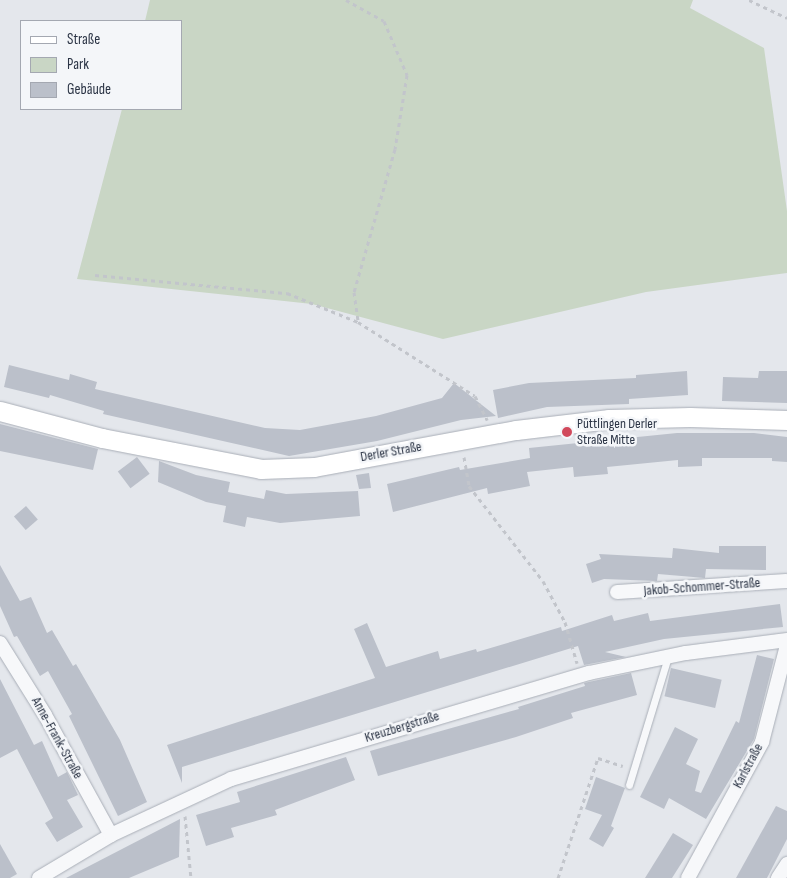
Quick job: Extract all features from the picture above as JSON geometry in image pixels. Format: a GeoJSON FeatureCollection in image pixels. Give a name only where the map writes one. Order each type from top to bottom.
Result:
{"type":"FeatureCollection","features":[{"type":"Feature","properties":{"kind":"street","name":"Derler Straße"},"geometry":{"type":"LineString","coordinates":[[0,411],[102,438],[261,469],[314,467],[461,439],[609,419],[690,417],[787,420]]}},
{"type":"Feature","properties":{"kind":"street","name":"Jakob-Schommer-Straße"},"geometry":{"type":"LineString","coordinates":[[618,592],[787,581]]}},
{"type":"Feature","properties":{"kind":"street","name":"Kreuzbergstraße"},"geometry":{"type":"LineString","coordinates":[[39,878],[111,835],[184,798],[231,779],[581,675],[668,656],[787,640]]}},
{"type":"Feature","properties":{"kind":"street","name":"Anne-Frank-Straße"},"geometry":{"type":"LineString","coordinates":[[0,644],[45,715],[111,835]]}},
{"type":"Feature","properties":{"kind":"street","name":"Karlstraße"},"geometry":{"type":"LineString","coordinates":[[688,878],[762,742],[787,645]]}},
{"type":"Feature","properties":{"kind":"street"},"geometry":{"type":"LineString","coordinates":[[778,878],[787,864]]}},
{"type":"Feature","properties":{"kind":"lane"},"geometry":{"type":"LineString","coordinates":[[629,785],[668,656]]}},
{"type":"Feature","properties":{"kind":"path"},"geometry":{"type":"LineString","coordinates":[[346,0],[384,21],[407,75],[395,149],[354,292],[358,322]]}},
{"type":"Feature","properties":{"kind":"path"},"geometry":{"type":"LineString","coordinates":[[750,0],[787,18]]}},
{"type":"Feature","properties":{"kind":"path"},"geometry":{"type":"LineString","coordinates":[[96,275],[287,293],[358,322],[475,396],[493,434]]}},
{"type":"Feature","properties":{"kind":"path"},"geometry":{"type":"LineString","coordinates":[[461,439],[469,486],[543,581],[565,622],[581,675]]}},
{"type":"Feature","properties":{"kind":"path"},"geometry":{"type":"LineString","coordinates":[[558,878],[598,758],[634,769]]}},
{"type":"Feature","properties":{"kind":"path"},"geometry":{"type":"LineString","coordinates":[[184,798],[191,878]]}},
{"type":"Feature","properties":{"kind":"green space"},"geometry":{"type":"Polygon","coordinates":[[[150,0],[693,0],[690,8],[764,48],[787,211],[787,273],[646,292],[443,339],[312,304],[77,279],[122,110],[182,110],[182,20],[145,20],[150,0]]]}},
{"type":"Feature","properties":{"kind":"building"},"geometry":{"type":"Polygon","coordinates":[[[9,365],[69,380],[70,374],[97,382],[95,389],[265,428],[300,430],[376,416],[442,398],[454,383],[496,416],[461,420],[377,441],[289,456],[103,414],[104,411],[50,395],[49,398],[4,387],[9,365]]]}},
{"type":"Feature","properties":{"kind":"building"},"geometry":{"type":"Polygon","coordinates":[[[687,371],[688,395],[629,399],[629,404],[547,407],[498,418],[493,390],[529,383],[636,378],[636,375],[687,371]]]}},
{"type":"Feature","properties":{"kind":"building"},"geometry":{"type":"Polygon","coordinates":[[[759,371],[787,371],[787,403],[722,401],[723,377],[758,378],[759,371]]]}},
{"type":"Feature","properties":{"kind":"building"},"geometry":{"type":"Polygon","coordinates":[[[0,424],[98,449],[93,470],[0,451],[0,424]]]}},
{"type":"Feature","properties":{"kind":"building"},"geometry":{"type":"Polygon","coordinates":[[[677,433],[754,433],[787,437],[787,462],[772,461],[772,458],[702,458],[702,466],[678,467],[678,460],[607,467],[608,474],[574,477],[573,467],[527,472],[530,486],[488,494],[487,488],[393,512],[387,484],[459,467],[460,470],[530,458],[529,448],[677,433]]]}},
{"type":"Feature","properties":{"kind":"building"},"geometry":{"type":"Polygon","coordinates":[[[137,457],[150,474],[130,488],[118,471],[137,457]]]}},
{"type":"Feature","properties":{"kind":"building"},"geometry":{"type":"Polygon","coordinates":[[[159,461],[196,475],[230,482],[228,492],[264,499],[266,490],[286,494],[358,491],[360,516],[280,523],[247,517],[245,527],[223,522],[226,506],[206,502],[158,482],[159,461]]]}},
{"type":"Feature","properties":{"kind":"building"},"geometry":{"type":"Polygon","coordinates":[[[369,473],[371,488],[359,489],[356,475],[369,473]]]}},
{"type":"Feature","properties":{"kind":"building"},"geometry":{"type":"Polygon","coordinates":[[[26,506],[38,520],[26,530],[14,516],[26,506]]]}},
{"type":"Feature","properties":{"kind":"building"},"geometry":{"type":"Polygon","coordinates":[[[719,546],[766,546],[766,570],[706,569],[705,578],[658,574],[657,581],[604,579],[592,583],[586,564],[601,559],[599,554],[672,558],[673,548],[719,553],[719,546]]]}},
{"type":"Feature","properties":{"kind":"building"},"geometry":{"type":"Polygon","coordinates":[[[0,565],[20,601],[31,597],[47,633],[52,630],[73,666],[76,664],[120,740],[147,802],[118,816],[69,716],[72,714],[48,671],[40,676],[17,636],[14,637],[0,606],[0,565]]]}},
{"type":"Feature","properties":{"kind":"building"},"geometry":{"type":"Polygon","coordinates":[[[780,604],[783,627],[664,639],[605,652],[626,657],[584,665],[578,646],[182,767],[182,783],[167,745],[375,678],[354,629],[367,623],[386,667],[438,651],[440,659],[476,649],[477,652],[561,627],[562,631],[612,615],[614,621],[648,613],[650,621],[780,604]]]}},
{"type":"Feature","properties":{"kind":"building"},"geometry":{"type":"Polygon","coordinates":[[[757,655],[774,659],[754,739],[706,819],[669,798],[664,809],[640,797],[675,727],[698,739],[686,764],[700,771],[695,791],[701,793],[736,721],[739,723],[757,655]]]}},
{"type":"Feature","properties":{"kind":"building"},"geometry":{"type":"Polygon","coordinates":[[[671,668],[722,680],[715,708],[664,696],[671,668]]]}},
{"type":"Feature","properties":{"kind":"building"},"geometry":{"type":"Polygon","coordinates":[[[631,673],[637,695],[571,713],[573,718],[516,737],[378,776],[370,751],[519,709],[518,707],[585,686],[584,683],[631,673]]]}},
{"type":"Feature","properties":{"kind":"building"},"geometry":{"type":"Polygon","coordinates":[[[0,679],[34,745],[42,741],[58,777],[67,772],[78,795],[67,800],[83,827],[57,842],[45,823],[53,818],[17,749],[0,758],[0,679]]]}},
{"type":"Feature","properties":{"kind":"building"},"geometry":{"type":"Polygon","coordinates":[[[346,757],[355,780],[275,810],[277,815],[231,828],[234,837],[206,846],[196,815],[240,802],[237,792],[346,757]]]}},
{"type":"Feature","properties":{"kind":"building"},"geometry":{"type":"Polygon","coordinates":[[[596,777],[625,788],[611,826],[614,828],[603,847],[589,839],[602,815],[585,809],[596,777]]]}},
{"type":"Feature","properties":{"kind":"building"},"geometry":{"type":"Polygon","coordinates":[[[776,806],[787,811],[787,839],[767,878],[736,878],[776,806]]]}},
{"type":"Feature","properties":{"kind":"building"},"geometry":{"type":"Polygon","coordinates":[[[180,819],[179,857],[129,878],[66,878],[180,819]]]}},
{"type":"Feature","properties":{"kind":"building"},"geometry":{"type":"Polygon","coordinates":[[[673,833],[693,845],[672,878],[645,878],[673,833]]]}},
{"type":"Feature","properties":{"kind":"building"},"geometry":{"type":"Polygon","coordinates":[[[0,844],[17,874],[10,878],[0,878],[0,844]]]}},
{"type":"Feature","properties":{"kind":"place","name":"Püttlingen Derler Straße Mitte"},"geometry":{"type":"Point","coordinates":[567,432]}}]}
